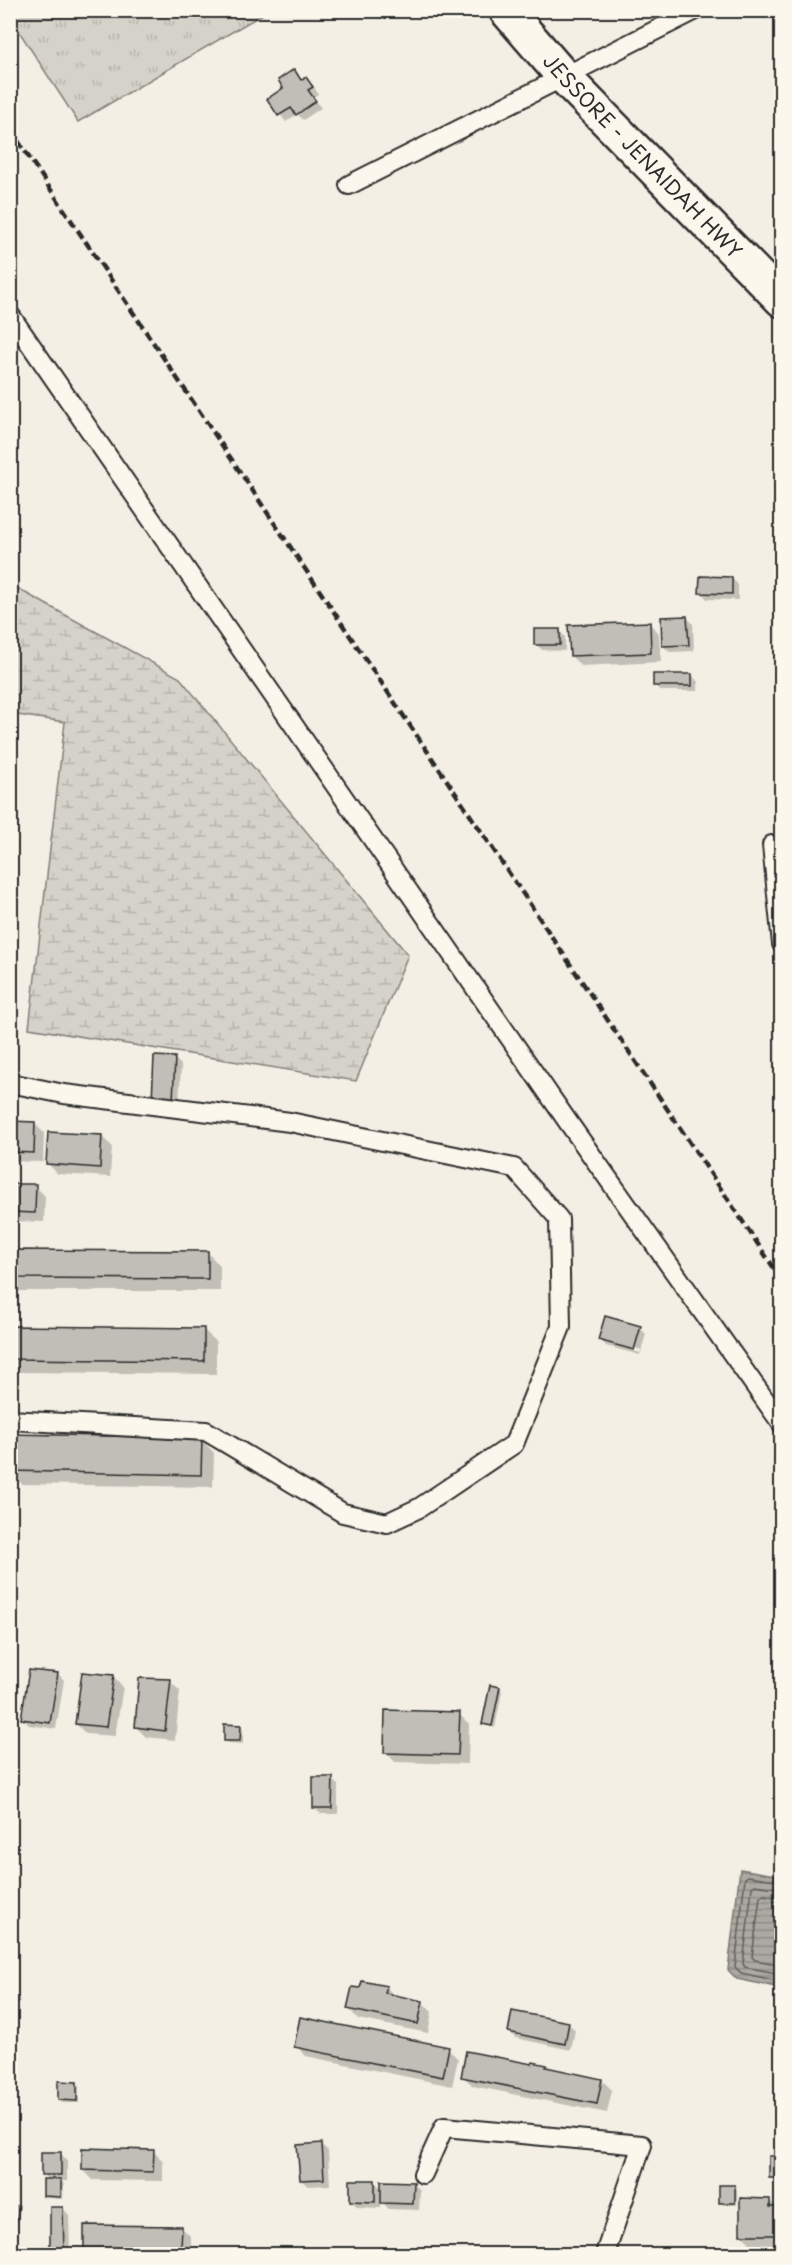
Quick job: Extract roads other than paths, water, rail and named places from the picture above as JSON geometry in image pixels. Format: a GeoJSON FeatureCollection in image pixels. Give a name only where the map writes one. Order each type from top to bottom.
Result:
{"type":"FeatureCollection","features":[{"type":"Feature","properties":{"kind":"highway","name":"JESSORE - JENAIDAH HWY"},"geometry":{"type":"LineString","coordinates":[[506,10],[564,77],[782,300]]}},
{"type":"Feature","properties":{"kind":"street"},"geometry":{"type":"LineString","coordinates":[[349,185],[696,10]]}},
{"type":"Feature","properties":{"kind":"street"},"geometry":{"type":"LineString","coordinates":[[10,315],[568,1122],[782,1424]]}},
{"type":"Feature","properties":{"kind":"street"},"geometry":{"type":"LineString","coordinates":[[772,845],[782,944]]}},
{"type":"Feature","properties":{"kind":"street"},"geometry":{"type":"LineString","coordinates":[[10,1083],[64,1094],[290,1122],[514,1168],[559,1219],[561,1326],[514,1444],[419,1508],[387,1523],[343,1513],[206,1431],[10,1420]]}},
{"type":"Feature","properties":{"kind":"street"},"geometry":{"type":"LineString","coordinates":[[423,2174],[444,2127],[642,2145],[605,2254]]}},
{"type":"Feature","properties":{"kind":"water"},"geometry":{"type":"Polygon","coordinates":[[[740,1869],[781,1876],[781,1988],[737,1979],[728,1970],[740,1869]]]}},
{"type":"Feature","properties":{"kind":"railway"},"geometry":{"type":"LineString","coordinates":[[10,129],[782,1280]]}}]}
